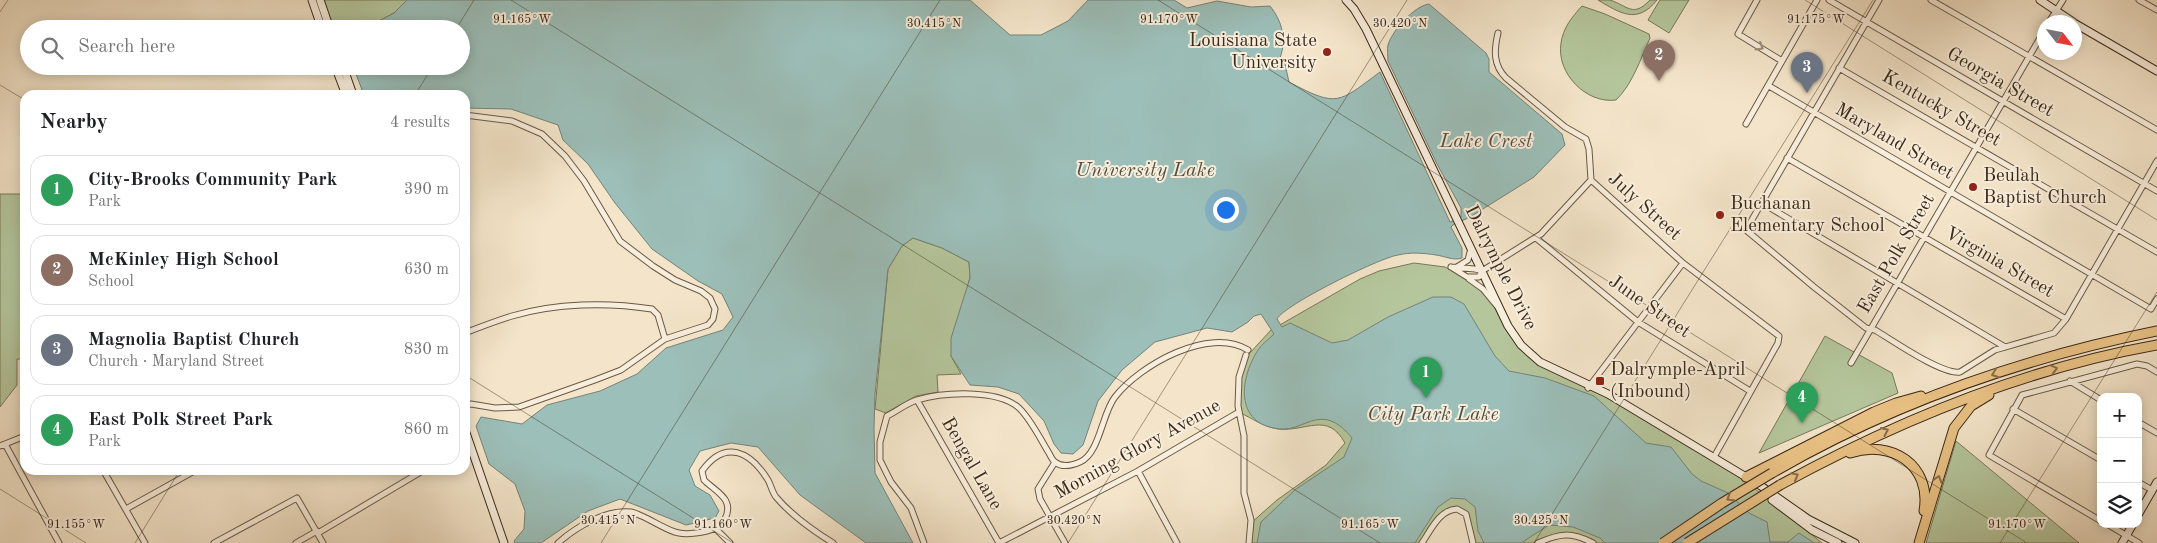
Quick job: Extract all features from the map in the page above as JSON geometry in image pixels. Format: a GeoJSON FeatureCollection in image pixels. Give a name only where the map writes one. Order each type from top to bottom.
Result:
{"type":"FeatureCollection","features":[{"type":"Feature","properties":{"kind":"highway"},"geometry":{"type":"LineString","coordinates":[[2144,334],[2157,326]]}},
{"type":"Feature","properties":{"kind":"highway"},"geometry":{"type":"LineString","coordinates":[[1663,543],[1718,505],[1772,473],[1866,424],[2036,360],[2157,331]]}},
{"type":"Feature","properties":{"kind":"highway"},"geometry":{"type":"LineString","coordinates":[[1687,543],[1810,468],[1872,437],[1937,409],[2028,377],[2102,356],[2157,345]]}},
{"type":"Feature","properties":{"kind":"highway"},"geometry":{"type":"LineString","coordinates":[[1917,541],[1949,440],[1960,418],[1979,400],[2028,377]]}},
{"type":"Feature","properties":{"kind":"highway"},"geometry":{"type":"LineString","coordinates":[[1746,477],[1827,434],[1884,408],[1921,396],[1934,397]]}},
{"type":"Feature","properties":{"kind":"highway"},"geometry":{"type":"LineString","coordinates":[[1810,468],[1864,449],[1878,448],[1898,455],[1915,470],[1922,485],[1924,506],[1917,541]]}},
{"type":"Feature","properties":{"kind":"street"},"geometry":{"type":"LineString","coordinates":[[312,0],[319,20]]}},
{"type":"Feature","properties":{"kind":"street"},"geometry":{"type":"LineString","coordinates":[[320,0],[327,20]]}},
{"type":"Feature","properties":{"kind":"street","name":"Dalrymple Drive"},"geometry":{"type":"LineString","coordinates":[[1346,0],[1354,3],[1501,311],[1516,338],[1536,359],[1589,386],[1714,457],[1808,519],[1855,543]]}},
{"type":"Feature","properties":{"kind":"street"},"geometry":{"type":"LineString","coordinates":[[1758,0],[1738,34],[1782,61]]}},
{"type":"Feature","properties":{"kind":"street"},"geometry":{"type":"LineString","coordinates":[[1746,124],[1817,0]]}},
{"type":"Feature","properties":{"kind":"street","name":"Georgia Street"},"geometry":{"type":"LineString","coordinates":[[1830,0],[2157,191]]}},
{"type":"Feature","properties":{"kind":"street"},"geometry":{"type":"LineString","coordinates":[[1879,0],[1746,230],[1866,328],[1940,368],[1951,372],[1960,372],[2005,347],[2054,333],[2066,319],[2157,161]]}},
{"type":"Feature","properties":{"kind":"street"},"geometry":{"type":"LineString","coordinates":[[1931,0],[2157,130]]}},
{"type":"Feature","properties":{"kind":"street"},"geometry":{"type":"LineString","coordinates":[[2040,0],[2062,15]]}},
{"type":"Feature","properties":{"kind":"street"},"geometry":{"type":"LineString","coordinates":[[2053,15],[2063,0]]}},
{"type":"Feature","properties":{"kind":"street"},"geometry":{"type":"LineString","coordinates":[[2139,0],[2157,10]]}},
{"type":"Feature","properties":{"kind":"street"},"geometry":{"type":"LineString","coordinates":[[2082,28],[2157,71]]}},
{"type":"Feature","properties":{"kind":"street","name":"July Street"},"geometry":{"type":"LineString","coordinates":[[1498,33],[1495,50],[1499,69],[1506,78],[1564,127],[1586,139],[1589,149],[1591,180],[1683,263],[1779,337],[1750,391]]}},
{"type":"Feature","properties":{"kind":"street","name":"East Polk Street"},"geometry":{"type":"LineString","coordinates":[[1851,363],[2037,43]]}},
{"type":"Feature","properties":{"kind":"street","name":"Kentucky Street"},"geometry":{"type":"LineString","coordinates":[[1839,68],[2157,252]]}},
{"type":"Feature","properties":{"kind":"street"},"geometry":{"type":"LineString","coordinates":[[338,75],[344,90]]}},
{"type":"Feature","properties":{"kind":"street"},"geometry":{"type":"LineString","coordinates":[[346,75],[351,90]]}},
{"type":"Feature","properties":{"kind":"street","name":"Maryland Street"},"geometry":{"type":"LineString","coordinates":[[1768,86],[2151,309],[2157,299]]}},
{"type":"Feature","properties":{"kind":"street"},"geometry":{"type":"LineString","coordinates":[[470,116],[512,121],[542,134],[565,156],[584,181],[620,241],[653,266],[676,280],[701,291],[710,298],[715,309],[713,319],[708,325],[665,338],[621,370],[519,407],[495,408],[470,404]]}},
{"type":"Feature","properties":{"kind":"street","name":"Virginia Street"},"geometry":{"type":"LineString","coordinates":[[1787,158],[2066,319]]}},
{"type":"Feature","properties":{"kind":"street"},"geometry":{"type":"LineString","coordinates":[[1464,276],[1476,278],[1482,271],[1536,238],[1591,180]]}},
{"type":"Feature","properties":{"kind":"street"},"geometry":{"type":"LineString","coordinates":[[1762,203],[2005,347]]}},
{"type":"Feature","properties":{"kind":"street","name":"June Street"},"geometry":{"type":"LineString","coordinates":[[1536,238],[1638,322],[1750,391]]}},
{"type":"Feature","properties":{"kind":"street"},"geometry":{"type":"LineString","coordinates":[[1471,247],[1468,260],[1463,265],[1451,267],[1483,289],[1501,311]]}},
{"type":"Feature","properties":{"kind":"street"},"geometry":{"type":"LineString","coordinates":[[1589,386],[1683,263]]}},
{"type":"Feature","properties":{"kind":"street"},"geometry":{"type":"LineString","coordinates":[[1455,267],[1482,271]]}},
{"type":"Feature","properties":{"kind":"street"},"geometry":{"type":"LineString","coordinates":[[470,331],[512,316],[539,311],[582,305],[623,306],[652,309],[658,315],[665,338]]}},
{"type":"Feature","properties":{"kind":"street"},"geometry":{"type":"LineString","coordinates":[[924,543],[911,508],[891,482],[880,460],[880,442],[887,416],[916,400],[955,393],[1002,398],[1020,409],[1055,462],[1066,466],[1081,462],[1091,454],[1114,398],[1129,383],[1164,358],[1196,344],[1234,344],[1247,352],[1239,377],[1239,412],[1244,436],[1244,494],[1251,520],[1249,543]]}},
{"type":"Feature","properties":{"kind":"street"},"geometry":{"type":"LineString","coordinates":[[2097,519],[1988,455],[2022,396],[2138,364],[2147,366],[2157,372]]}},
{"type":"Feature","properties":{"kind":"street"},"geometry":{"type":"LineString","coordinates":[[2070,382],[2097,398]]}},
{"type":"Feature","properties":{"kind":"street"},"geometry":{"type":"LineString","coordinates":[[1714,457],[1750,391]]}},
{"type":"Feature","properties":{"kind":"street","name":"Bengal Lane"},"geometry":{"type":"LineString","coordinates":[[916,400],[999,543]]}},
{"type":"Feature","properties":{"kind":"street"},"geometry":{"type":"LineString","coordinates":[[2014,410],[2097,458]]}},
{"type":"Feature","properties":{"kind":"street","name":"Morning Glory Avenue"},"geometry":{"type":"LineString","coordinates":[[999,543],[1049,515],[1138,470],[1239,412]]}},
{"type":"Feature","properties":{"kind":"street"},"geometry":{"type":"LineString","coordinates":[[2142,424],[2157,433]]}},
{"type":"Feature","properties":{"kind":"street"},"geometry":{"type":"LineString","coordinates":[[20,438],[2,445],[58,543]]}},
{"type":"Feature","properties":{"kind":"street"},"geometry":{"type":"LineString","coordinates":[[470,444],[504,543]]}},
{"type":"Feature","properties":{"kind":"street"},"geometry":{"type":"LineString","coordinates":[[558,543],[593,520],[613,514],[633,512],[672,533],[689,535],[716,529],[724,521],[729,510],[728,502],[723,495],[704,480],[702,471],[711,459],[727,451],[741,454],[754,461],[769,481],[775,496],[806,526],[833,543]]}},
{"type":"Feature","properties":{"kind":"street"},"geometry":{"type":"LineString","coordinates":[[1055,462],[1038,489],[1040,500],[1065,543]]}},
{"type":"Feature","properties":{"kind":"street"},"geometry":{"type":"LineString","coordinates":[[1138,470],[1177,543]]}},
{"type":"Feature","properties":{"kind":"street"},"geometry":{"type":"LineString","coordinates":[[106,475],[145,543]]}},
{"type":"Feature","properties":{"kind":"street"},"geometry":{"type":"LineString","coordinates":[[126,508],[187,475]]}},
{"type":"Feature","properties":{"kind":"street"},"geometry":{"type":"LineString","coordinates":[[296,543],[415,475]]}},
{"type":"Feature","properties":{"kind":"street","name":"Dalrymple Drive"},"geometry":{"type":"LineString","coordinates":[[1746,477],[1798,520],[1819,534],[1838,543]]}},
{"type":"Feature","properties":{"kind":"street"},"geometry":{"type":"LineString","coordinates":[[2142,508],[2157,482]]}},
{"type":"Feature","properties":{"kind":"street"},"geometry":{"type":"LineString","coordinates":[[2140,483],[2152,490]]}},
{"type":"Feature","properties":{"kind":"street"},"geometry":{"type":"LineString","coordinates":[[214,543],[297,498],[323,543]]}},
{"type":"Feature","properties":{"kind":"street"},"geometry":{"type":"LineString","coordinates":[[1422,543],[1441,515],[1447,511],[1457,509],[1466,514],[1472,543]]}},
{"type":"Feature","properties":{"kind":"street"},"geometry":{"type":"LineString","coordinates":[[2113,528],[2139,543]]}},
{"type":"Feature","properties":{"kind":"street"},"geometry":{"type":"LineString","coordinates":[[2122,543],[2131,528]]}},
{"type":"Feature","properties":{"kind":"street"},"geometry":{"type":"LineString","coordinates":[[716,529],[730,543]]}},
{"type":"Feature","properties":{"kind":"street"},"geometry":{"type":"LineString","coordinates":[[1538,543],[1560,534],[1579,537],[1593,543]]}},
{"type":"Feature","properties":{"kind":"green space"},"geometry":{"type":"Polygon","coordinates":[[[322,0],[407,0],[394,13],[381,20],[330,20],[322,0]]]}},
{"type":"Feature","properties":{"kind":"green space"},"geometry":{"type":"Polygon","coordinates":[[[1598,0],[1610,0],[1630,9],[1635,9],[1650,0],[1657,0],[1650,8],[1642,12],[1628,14],[1598,0]]]}},
{"type":"Feature","properties":{"kind":"green space"},"geometry":{"type":"Polygon","coordinates":[[[1660,0],[1689,0],[1669,33],[1648,20],[1660,0]]]}},
{"type":"Feature","properties":{"kind":"green space"},"geometry":{"type":"Polygon","coordinates":[[[1582,6],[1649,34],[1650,38],[1636,71],[1627,87],[1616,100],[1605,100],[1584,92],[1568,75],[1563,65],[1561,54],[1562,38],[1568,23],[1582,6]]]}},
{"type":"Feature","properties":{"kind":"green space"},"geometry":{"type":"Polygon","coordinates":[[[0,194],[20,194],[20,359],[17,359],[17,385],[0,407],[0,194]]]}},
{"type":"Feature","properties":{"kind":"green space"},"geometry":{"type":"Polygon","coordinates":[[[913,238],[942,248],[969,262],[970,277],[951,356],[961,374],[937,375],[938,392],[916,396],[886,413],[875,409],[888,269],[902,246],[913,238]]]}},
{"type":"Feature","properties":{"kind":"green space","name":"City Park Lake"},"geometry":{"type":"Polygon","coordinates":[[[1414,263],[1445,267],[1476,284],[1501,311],[1532,356],[1590,385],[1723,463],[1822,543],[1593,543],[1565,534],[1538,543],[1475,543],[1465,513],[1457,509],[1441,515],[1422,543],[1250,543],[1251,523],[1277,500],[1326,465],[1345,443],[1338,433],[1324,425],[1278,429],[1239,412],[1238,385],[1249,354],[1271,330],[1360,279],[1379,271],[1414,263]]]}},
{"type":"Feature","properties":{"kind":"green space"},"geometry":{"type":"Polygon","coordinates":[[[1825,336],[1892,373],[1898,393],[1759,453],[1825,336]]]}},
{"type":"Feature","properties":{"kind":"green space"},"geometry":{"type":"Polygon","coordinates":[[[1956,441],[2079,543],[1926,543],[1956,441]]]}},
{"type":"Feature","properties":{"kind":"water","name":"University Lake"},"geometry":{"type":"Polygon","coordinates":[[[407,0],[970,0],[1010,35],[1041,35],[1068,21],[1088,0],[1174,0],[1187,8],[1217,1],[1251,7],[1270,6],[1278,18],[1282,31],[1283,44],[1280,58],[1285,64],[1289,82],[1318,96],[1337,98],[1346,96],[1380,72],[1450,222],[1461,217],[1461,208],[1437,164],[1388,61],[1388,45],[1394,33],[1410,14],[1429,4],[1486,53],[1489,59],[1489,72],[1562,134],[1565,145],[1534,177],[1451,227],[1462,248],[1462,258],[1452,259],[1417,253],[1403,254],[1372,264],[1313,293],[1283,312],[1277,319],[1282,327],[1290,323],[1332,343],[1348,340],[1388,317],[1433,297],[1451,297],[1464,304],[1495,356],[1509,371],[1545,378],[1594,396],[1646,443],[1671,447],[1692,474],[1701,481],[1728,493],[1749,513],[1767,522],[1770,542],[1788,542],[1799,533],[1814,543],[1605,543],[1600,538],[1573,527],[1549,525],[1521,543],[1484,543],[1478,531],[1475,507],[1465,499],[1451,498],[1438,507],[1415,543],[1257,543],[1261,522],[1296,489],[1344,457],[1352,438],[1345,430],[1332,421],[1322,419],[1284,429],[1268,427],[1256,421],[1249,412],[1245,401],[1245,388],[1251,362],[1258,350],[1274,334],[1261,314],[1254,316],[1232,332],[1207,328],[1155,342],[1122,370],[1098,401],[1083,445],[1073,454],[1061,453],[1054,444],[1044,421],[1019,394],[998,387],[970,385],[951,356],[951,338],[970,278],[969,262],[942,248],[913,238],[902,246],[888,269],[875,394],[874,428],[875,473],[913,543],[866,543],[800,495],[758,447],[731,443],[700,451],[689,470],[695,486],[710,495],[719,511],[715,518],[686,525],[620,499],[588,511],[541,543],[515,543],[514,541],[524,529],[525,511],[515,484],[489,464],[476,426],[481,417],[522,424],[547,405],[600,391],[637,374],[666,348],[723,330],[733,317],[722,294],[698,281],[652,249],[615,203],[588,164],[563,140],[558,125],[511,109],[470,108],[470,90],[362,90],[356,75],[470,75],[470,20],[381,20],[394,13],[407,0]]]}},
{"type":"Feature","properties":{"kind":"place","name":"Louisiana State University"},"geometry":{"type":"Point","coordinates":[1327,52]}},
{"type":"Feature","properties":{"kind":"place","name":"McKinley High School"},"geometry":{"type":"Point","coordinates":[1659,81]}},
{"type":"Feature","properties":{"kind":"place","name":"Magnolia Baptist Church"},"geometry":{"type":"Point","coordinates":[1807,93]}},
{"type":"Feature","properties":{"kind":"place","name":"Beulah Baptist Church"},"geometry":{"type":"Point","coordinates":[1973,187]}},
{"type":"Feature","properties":{"kind":"place","name":"Buchanan Elementary School"},"geometry":{"type":"Point","coordinates":[1720,215]}},
{"type":"Feature","properties":{"kind":"place","name":"Dalrymple-April (Inbound)"},"geometry":{"type":"Point","coordinates":[1600,381]}},
{"type":"Feature","properties":{"kind":"place","name":"City-Brooks Community Park"},"geometry":{"type":"Point","coordinates":[1426,398]}},
{"type":"Feature","properties":{"kind":"place","name":"East Polk Street Park"},"geometry":{"type":"Point","coordinates":[1802,423]}},
{"type":"Feature","properties":{"kind":"water label","name":"Lake Crest"},"geometry":{"type":"Point","coordinates":[1486,142]}}]}
